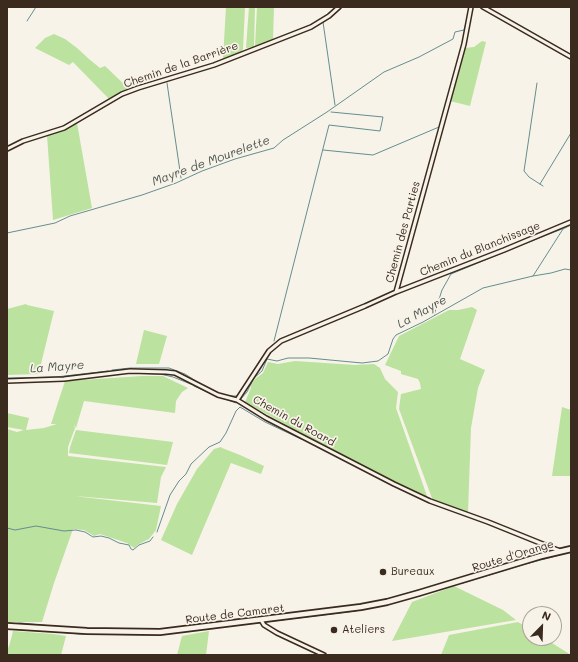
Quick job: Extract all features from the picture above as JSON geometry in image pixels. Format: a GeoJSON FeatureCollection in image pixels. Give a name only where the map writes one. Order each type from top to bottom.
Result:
{"type":"FeatureCollection","features":[{"type":"Feature","properties":{"kind":"main road","name":"Route d'Orange"},"geometry":{"type":"LineString","coordinates":[[461,581],[571,549]]}},
{"type":"Feature","properties":{"kind":"main road","name":"Route de Camaret"},"geometry":{"type":"LineString","coordinates":[[7,626],[147,633],[172,631],[374,605],[461,581]]}},
{"type":"Feature","properties":{"kind":"street","name":"Chemin de la Barrière"},"geometry":{"type":"LineString","coordinates":[[7,148],[23,141],[64,128],[122,94],[214,65],[311,27],[329,16],[339,7]]}},
{"type":"Feature","properties":{"kind":"street","name":"Chemin des Parties"},"geometry":{"type":"LineString","coordinates":[[237,400],[269,351],[277,344],[396,292],[464,44],[471,7]]}},
{"type":"Feature","properties":{"kind":"street"},"geometry":{"type":"LineString","coordinates":[[483,7],[571,57]]}},
{"type":"Feature","properties":{"kind":"street","name":"Chemin du Blanchissage"},"geometry":{"type":"LineString","coordinates":[[396,292],[571,222]]}},
{"type":"Feature","properties":{"kind":"street","name":"Chemin du Roard"},"geometry":{"type":"LineString","coordinates":[[7,380],[64,379],[130,371],[175,373],[218,395],[237,400],[266,418],[430,501],[488,522],[560,551]]}},
{"type":"Feature","properties":{"kind":"street"},"geometry":{"type":"LineString","coordinates":[[261,620],[264,625],[277,633],[324,655]]}},
{"type":"Feature","properties":{"kind":"green space"},"geometry":{"type":"Polygon","coordinates":[[[226,7],[245,7],[243,49],[241,53],[223,59],[226,7]]]}},
{"type":"Feature","properties":{"kind":"green space"},"geometry":{"type":"Polygon","coordinates":[[[249,7],[255,7],[254,47],[246,48],[249,7]]]}},
{"type":"Feature","properties":{"kind":"green space"},"geometry":{"type":"Polygon","coordinates":[[[257,7],[274,7],[273,39],[255,47],[257,7]]]}},
{"type":"Feature","properties":{"kind":"green space"},"geometry":{"type":"Polygon","coordinates":[[[54,34],[65,39],[100,68],[105,66],[128,88],[109,99],[73,62],[69,65],[35,48],[45,38],[54,34]]]}},
{"type":"Feature","properties":{"kind":"green space"},"geometry":{"type":"Polygon","coordinates":[[[482,41],[486,42],[470,106],[450,101],[465,48],[474,47],[482,41]]]}},
{"type":"Feature","properties":{"kind":"green space"},"geometry":{"type":"Polygon","coordinates":[[[77,123],[92,208],[53,220],[47,135],[66,129],[77,123]]]}},
{"type":"Feature","properties":{"kind":"green space"},"geometry":{"type":"Polygon","coordinates":[[[26,304],[54,311],[39,372],[38,374],[7,375],[7,309],[26,304]]]}},
{"type":"Feature","properties":{"kind":"green space"},"geometry":{"type":"Polygon","coordinates":[[[472,307],[477,310],[460,359],[485,370],[478,388],[471,428],[468,512],[433,501],[399,409],[401,394],[421,389],[420,383],[418,379],[401,374],[401,371],[385,365],[399,336],[449,310],[472,307]]]}},
{"type":"Feature","properties":{"kind":"green space"},"geometry":{"type":"Polygon","coordinates":[[[144,330],[167,336],[159,364],[136,364],[144,330]]]}},
{"type":"Feature","properties":{"kind":"green space"},"geometry":{"type":"Polygon","coordinates":[[[295,361],[355,365],[374,364],[380,368],[385,379],[398,392],[396,408],[427,496],[423,496],[369,471],[245,402],[251,385],[255,379],[263,373],[268,362],[278,364],[295,361]]]}},
{"type":"Feature","properties":{"kind":"green space"},"geometry":{"type":"Polygon","coordinates":[[[163,376],[188,388],[182,392],[176,401],[175,413],[84,401],[76,428],[74,424],[75,428],[68,447],[68,456],[166,467],[161,477],[157,503],[75,496],[161,506],[156,530],[149,539],[134,548],[127,543],[100,534],[94,536],[84,530],[73,529],[42,622],[7,622],[7,429],[17,432],[24,430],[7,427],[7,413],[29,418],[26,430],[44,428],[57,424],[51,424],[65,381],[163,376]]]}},
{"type":"Feature","properties":{"kind":"green space"},"geometry":{"type":"Polygon","coordinates":[[[562,407],[571,410],[571,476],[552,476],[562,407]]]}},
{"type":"Feature","properties":{"kind":"green space"},"geometry":{"type":"Polygon","coordinates":[[[76,430],[173,442],[167,465],[69,453],[76,430]]]}},
{"type":"Feature","properties":{"kind":"green space"},"geometry":{"type":"Polygon","coordinates":[[[221,447],[264,466],[261,474],[231,463],[192,555],[161,540],[177,504],[197,469],[214,449],[221,447]]]}},
{"type":"Feature","properties":{"kind":"green space"},"geometry":{"type":"Polygon","coordinates":[[[454,586],[503,610],[516,620],[392,641],[412,602],[454,586]]]}},
{"type":"Feature","properties":{"kind":"green space"},"geometry":{"type":"Polygon","coordinates":[[[518,622],[522,624],[522,646],[557,646],[571,655],[441,655],[449,635],[518,622]]]}},
{"type":"Feature","properties":{"kind":"green space"},"geometry":{"type":"Polygon","coordinates":[[[13,631],[66,636],[61,655],[7,655],[13,631]]]}},
{"type":"Feature","properties":{"kind":"green space"},"geometry":{"type":"Polygon","coordinates":[[[209,631],[206,655],[177,655],[182,636],[209,631]]]}},
{"type":"Feature","properties":{"kind":"waterway"},"geometry":{"type":"LineString","coordinates":[[27,21],[36,7]]}},
{"type":"Feature","properties":{"kind":"waterway","name":"Mayre de Mourelette"},"geometry":{"type":"LineString","coordinates":[[7,233],[55,223],[70,216],[142,195],[176,183],[202,171],[235,159],[274,148],[283,140],[327,112],[384,72],[419,57],[453,39],[455,32],[464,30],[468,17]]}},
{"type":"Feature","properties":{"kind":"waterway"},"geometry":{"type":"LineString","coordinates":[[327,19],[323,22],[335,105]]}},
{"type":"Feature","properties":{"kind":"waterway"},"geometry":{"type":"LineString","coordinates":[[167,83],[181,178]]}},
{"type":"Feature","properties":{"kind":"waterway"},"geometry":{"type":"LineString","coordinates":[[537,83],[524,171],[529,177],[543,186]]}},
{"type":"Feature","properties":{"kind":"waterway"},"geometry":{"type":"LineString","coordinates":[[274,341],[329,125],[380,131],[383,117],[331,112]]}},
{"type":"Feature","properties":{"kind":"waterway"},"geometry":{"type":"LineString","coordinates":[[323,150],[373,155],[439,127]]}},
{"type":"Feature","properties":{"kind":"waterway"},"geometry":{"type":"LineString","coordinates":[[540,184],[571,133]]}},
{"type":"Feature","properties":{"kind":"waterway","name":"La Mayre"},"geometry":{"type":"LineString","coordinates":[[240,400],[247,392],[254,378],[262,371],[267,359],[277,361],[288,358],[309,358],[362,363],[378,361],[388,354],[393,339],[396,335],[423,322],[483,288],[533,276],[563,229],[571,225]]}},
{"type":"Feature","properties":{"kind":"waterway"},"geometry":{"type":"LineString","coordinates":[[434,315],[442,290],[451,274],[562,229]]}},
{"type":"Feature","properties":{"kind":"waterway"},"geometry":{"type":"LineString","coordinates":[[533,276],[565,269],[571,270]]}},
{"type":"Feature","properties":{"kind":"waterway"},"geometry":{"type":"LineString","coordinates":[[112,370],[130,368],[169,368],[185,374],[202,385]]}},
{"type":"Feature","properties":{"kind":"waterway","name":"La Mayre"},"geometry":{"type":"LineString","coordinates":[[7,378],[56,377],[108,371]]}},
{"type":"Feature","properties":{"kind":"waterway","name":"La Mayre"},"geometry":{"type":"LineString","coordinates":[[132,373],[160,374],[173,377],[193,385]]}},
{"type":"Feature","properties":{"kind":"waterway","name":"La Mayre"},"geometry":{"type":"LineString","coordinates":[[194,386],[236,403]]}},
{"type":"Feature","properties":{"kind":"waterway","name":"La Mayre"},"geometry":{"type":"LineString","coordinates":[[212,390],[222,395]]}},
{"type":"Feature","properties":{"kind":"waterway"},"geometry":{"type":"LineString","coordinates":[[229,396],[238,396]]}},
{"type":"Feature","properties":{"kind":"waterway"},"geometry":{"type":"LineString","coordinates":[[157,532],[170,495],[179,481],[186,474],[191,464],[209,447],[220,442],[226,433],[236,411],[240,407],[265,422],[301,439]]}},
{"type":"Feature","properties":{"kind":"waterway"},"geometry":{"type":"LineString","coordinates":[[7,528],[15,530],[36,526],[64,531],[76,530],[85,532],[93,537],[101,536],[129,545],[133,550],[139,545],[150,541],[153,537]]}},
{"type":"Feature","properties":{"kind":"waterway"},"geometry":{"type":"LineString","coordinates":[[561,548],[571,546]]}},
{"type":"Feature","properties":{"kind":"waterway"},"geometry":{"type":"LineString","coordinates":[[545,553],[553,550]]}},
{"type":"Feature","properties":{"kind":"waterway"},"geometry":{"type":"LineString","coordinates":[[463,583],[571,552]]}},
{"type":"Feature","properties":{"kind":"waterway"},"geometry":{"type":"LineString","coordinates":[[380,601],[433,586]]}},
{"type":"Feature","properties":{"kind":"waterway"},"geometry":{"type":"LineString","coordinates":[[265,622],[356,611]]}},
{"type":"Feature","properties":{"kind":"waterway"},"geometry":{"type":"LineString","coordinates":[[185,627],[260,617]]}},
{"type":"Feature","properties":{"kind":"waterway"},"geometry":{"type":"LineString","coordinates":[[10,624],[21,623],[61,627]]}},
{"type":"Feature","properties":{"kind":"waterway"},"geometry":{"type":"LineString","coordinates":[[230,626],[247,624]]}},
{"type":"Feature","properties":{"kind":"waterway"},"geometry":{"type":"LineString","coordinates":[[37,630],[79,634],[153,635],[209,628]]}},
{"type":"Feature","properties":{"kind":"waterway"},"geometry":{"type":"LineString","coordinates":[[14,629],[26,629]]}},
{"type":"Feature","properties":{"kind":"place","name":"Bureaux"},"geometry":{"type":"Point","coordinates":[383,572]}},
{"type":"Feature","properties":{"kind":"place","name":"Ateliers"},"geometry":{"type":"Point","coordinates":[334,630]}}]}
